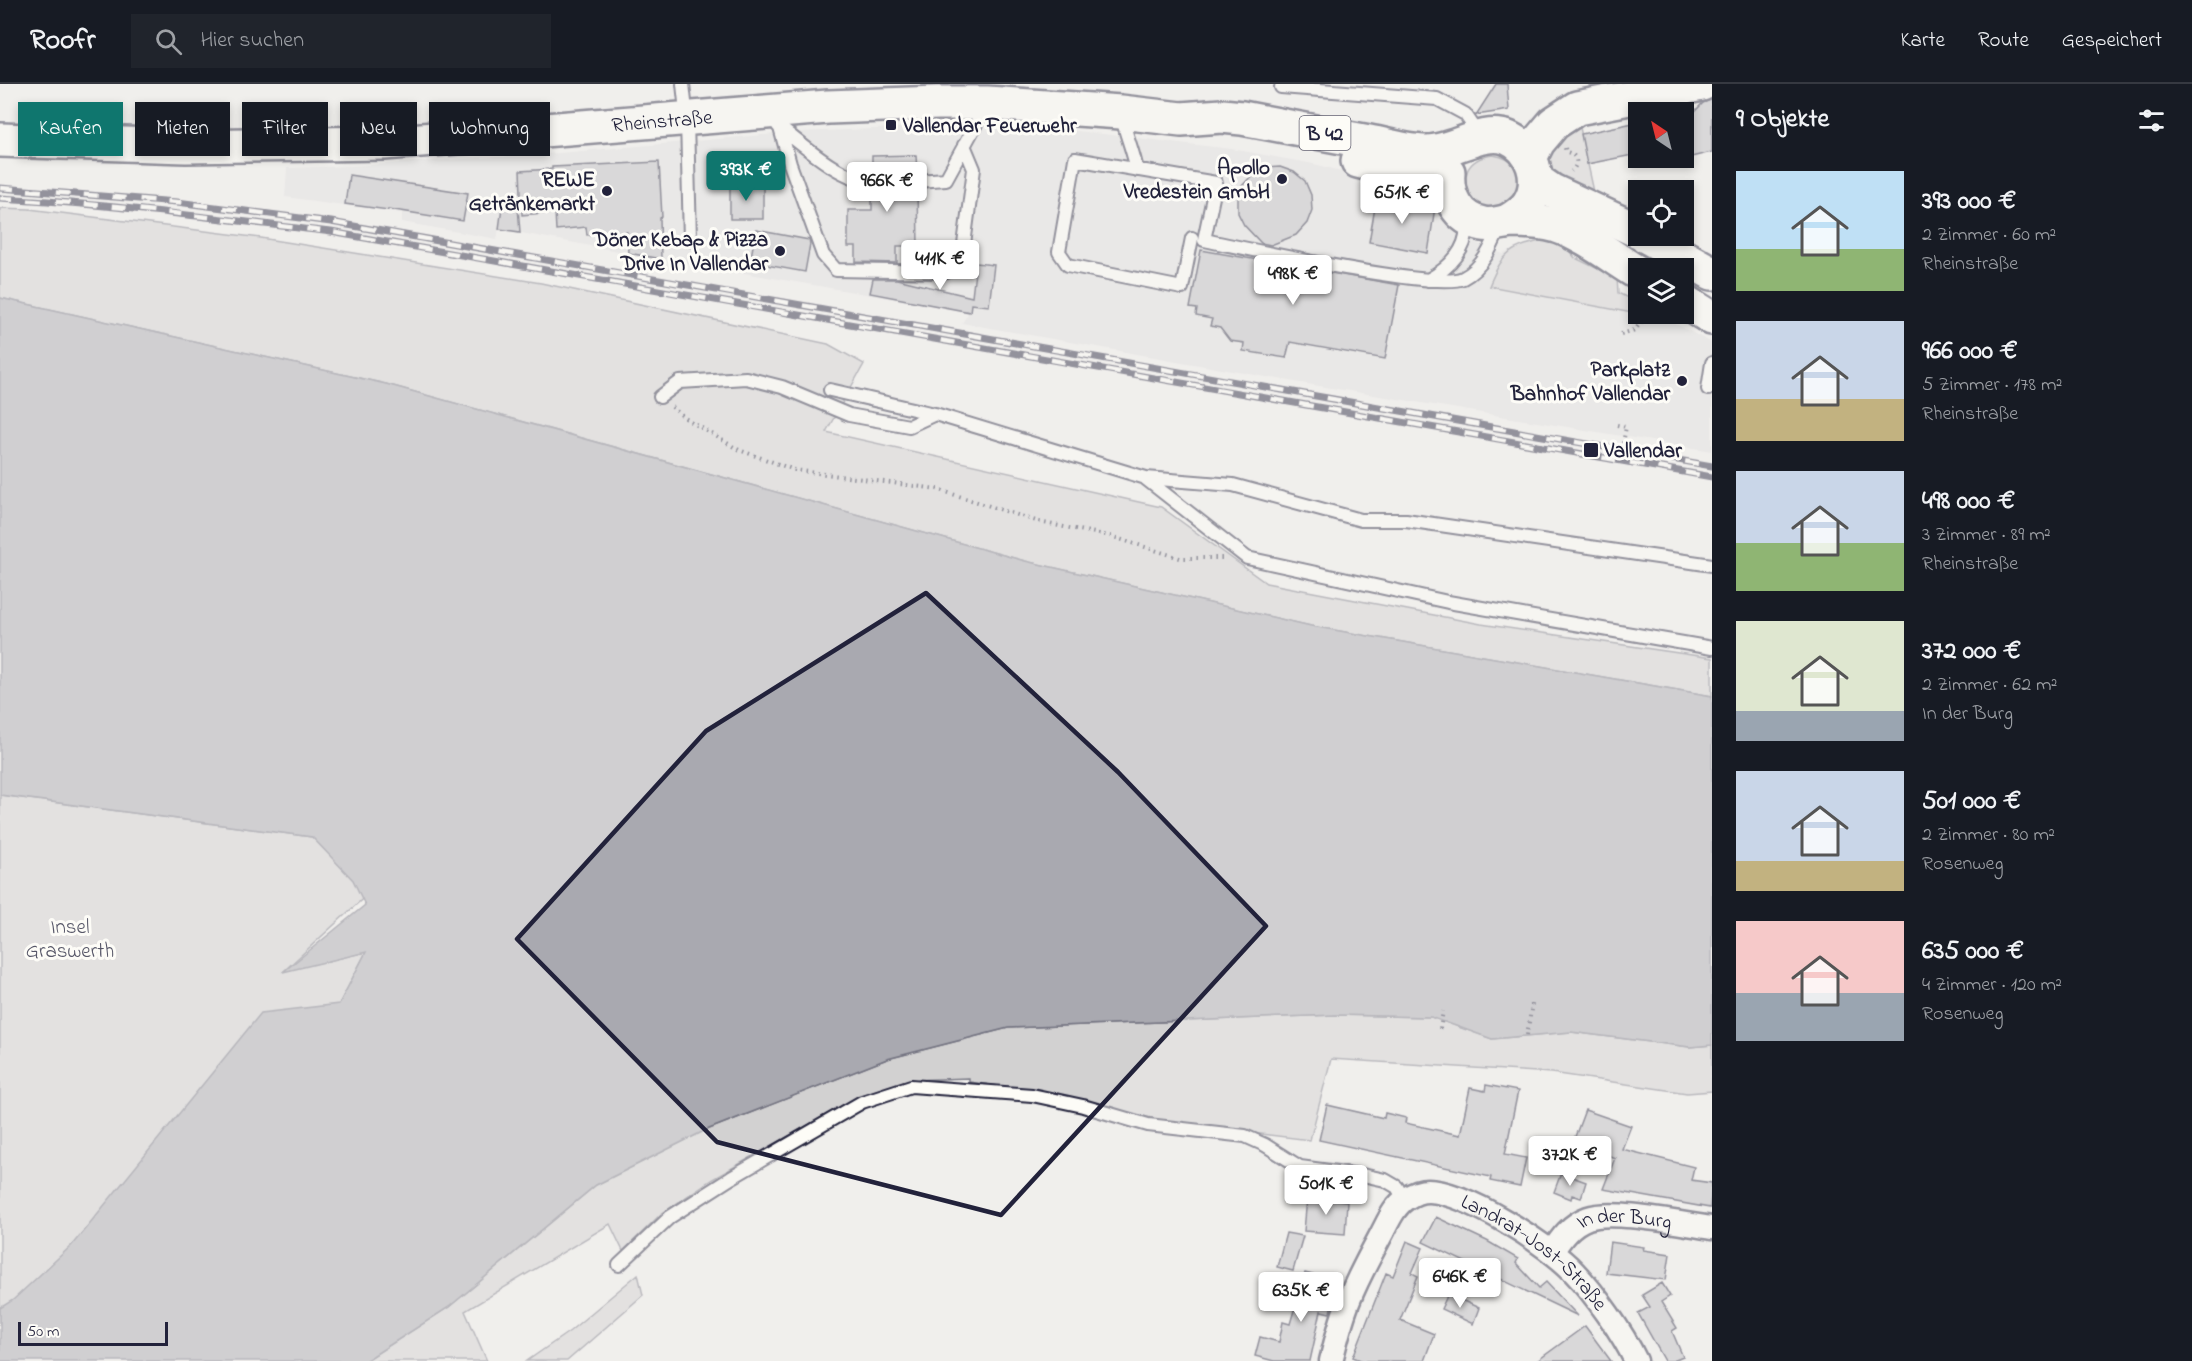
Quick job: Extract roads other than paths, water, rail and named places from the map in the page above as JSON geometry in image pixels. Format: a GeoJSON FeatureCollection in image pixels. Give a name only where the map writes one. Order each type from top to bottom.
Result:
{"type":"FeatureCollection","features":[{"type":"Feature","properties":{"kind":"main road"},"geometry":{"type":"LineString","coordinates":[[1457,205],[1447,182],[1452,160],[1482,139],[1541,114],[1563,108],[1577,108],[1702,84]]}},
{"type":"Feature","properties":{"kind":"main road","name":"Rheinstraße"},"geometry":{"type":"LineString","coordinates":[[0,140],[186,146],[384,143],[687,120],[770,121],[828,107],[938,103],[1121,112],[1181,119],[1238,135],[1392,168],[1429,181],[1483,224],[1540,223],[1561,227],[1628,267]]}},
{"type":"Feature","properties":{"kind":"main road"},"geometry":{"type":"LineString","coordinates":[[1505,222],[1519,214],[1528,205],[1534,193],[1533,169],[1538,142],[1554,123],[1577,108]]}},
{"type":"Feature","properties":{"kind":"main road","name":"Rheinstraße"},"geometry":{"type":"LineString","coordinates":[[1181,119],[1222,116],[1242,118],[1425,152],[1482,139]]}},
{"type":"Feature","properties":{"kind":"main road"},"geometry":{"type":"LineString","coordinates":[[1482,139],[1516,143],[1533,169],[1552,191],[1628,226]]}},
{"type":"Feature","properties":{"kind":"main road"},"geometry":{"type":"LineString","coordinates":[[1664,246],[1712,273]]}},
{"type":"Feature","properties":{"kind":"main road"},"geometry":{"type":"LineString","coordinates":[[1694,307],[1712,318]]}},
{"type":"Feature","properties":{"kind":"street","name":"Landrat-Jost-Straße"},"geometry":{"type":"LineString","coordinates":[[1404,1199],[1416,1193],[1430,1191],[1459,1199],[1521,1230],[1552,1252],[1573,1271],[1593,1295],[1636,1361]]}},
{"type":"Feature","properties":{"kind":"street"},"geometry":{"type":"LineString","coordinates":[[1331,1361],[1348,1302],[1362,1270],[1394,1212],[1404,1199]]}},
{"type":"Feature","properties":{"kind":"street","name":"In der Burg"},"geometry":{"type":"LineString","coordinates":[[1552,1252],[1566,1232],[1586,1218],[1606,1214],[1712,1228]]}},
{"type":"Feature","properties":{"kind":"lane"},"geometry":{"type":"LineString","coordinates":[[683,84],[687,120],[690,240]]}},
{"type":"Feature","properties":{"kind":"lane"},"geometry":{"type":"LineString","coordinates":[[1281,87],[1437,99],[1465,114],[1482,139]]}},
{"type":"Feature","properties":{"kind":"lane"},"geometry":{"type":"LineString","coordinates":[[917,181],[946,179],[987,104]]}},
{"type":"Feature","properties":{"kind":"lane"},"geometry":{"type":"LineString","coordinates":[[1121,112],[1137,170]]}},
{"type":"Feature","properties":{"kind":"lane"},"geometry":{"type":"LineString","coordinates":[[770,121],[790,164],[823,255],[836,270],[946,272],[958,266],[963,252],[974,169],[964,145]]}},
{"type":"Feature","properties":{"kind":"lane"},"geometry":{"type":"LineString","coordinates":[[770,121],[824,162],[862,181],[872,181]]}},
{"type":"Feature","properties":{"kind":"lane"},"geometry":{"type":"LineString","coordinates":[[1192,238],[1182,288],[1068,265],[1059,252],[1074,159],[1216,183],[1204,240],[1392,276],[1456,280],[1471,273],[1485,257],[1505,222]]}},
{"type":"Feature","properties":{"kind":"lane"},"geometry":{"type":"LineString","coordinates":[[1428,280],[1446,268],[1457,256],[1467,234],[1457,205]]}},
{"type":"Feature","properties":{"kind":"lane"},"geometry":{"type":"LineString","coordinates":[[1708,389],[1712,363]]}},
{"type":"Feature","properties":{"kind":"lane"},"geometry":{"type":"LineString","coordinates":[[660,397],[680,382],[746,378],[782,387],[849,415],[909,426],[935,414]]}},
{"type":"Feature","properties":{"kind":"lane"},"geometry":{"type":"LineString","coordinates":[[830,390],[935,414],[1146,478],[1233,485],[1361,520],[1406,520],[1712,565]]}},
{"type":"Feature","properties":{"kind":"lane"},"geometry":{"type":"LineString","coordinates":[[1146,478],[1247,558],[1448,602],[1712,648]]}},
{"type":"Feature","properties":{"kind":"lane"},"geometry":{"type":"LineString","coordinates":[[619,1265],[670,1217],[731,1178],[862,1102],[911,1086],[1032,1095],[1083,1106],[1148,1125],[1245,1136],[1265,1145],[1300,1167],[1385,1180],[1397,1187],[1404,1199]]}},
{"type":"Feature","properties":{"kind":"railway"},"geometry":{"type":"LineString","coordinates":[[0,188],[177,202],[331,222],[1712,466]]}},
{"type":"Feature","properties":{"kind":"railway"},"geometry":{"type":"LineString","coordinates":[[0,198],[125,208],[331,232],[1712,477]]}},
{"type":"Feature","properties":{"kind":"place","name":"Vallendar Feuerwehr"},"geometry":{"type":"Point","coordinates":[891,125]}},
{"type":"Feature","properties":{"kind":"place","name":"Apollo Vredestein GmbH"},"geometry":{"type":"Point","coordinates":[1282,179]}},
{"type":"Feature","properties":{"kind":"place","name":"REWE Getränkemarkt"},"geometry":{"type":"Point","coordinates":[607,191]}},
{"type":"Feature","properties":{"kind":"place","name":"Döner Kebap & Pizza Drive In Vallendar"},"geometry":{"type":"Point","coordinates":[780,251]}},
{"type":"Feature","properties":{"kind":"place","name":"Parkplatz Bahnhof Vallendar"},"geometry":{"type":"Point","coordinates":[1682,381]}},
{"type":"Feature","properties":{"kind":"place","name":"Vallendar"},"geometry":{"type":"Point","coordinates":[1591,450]}},
{"type":"Feature","properties":{"kind":"park label","name":"Insel Graswerth"},"geometry":{"type":"Point","coordinates":[70,938]}}]}
